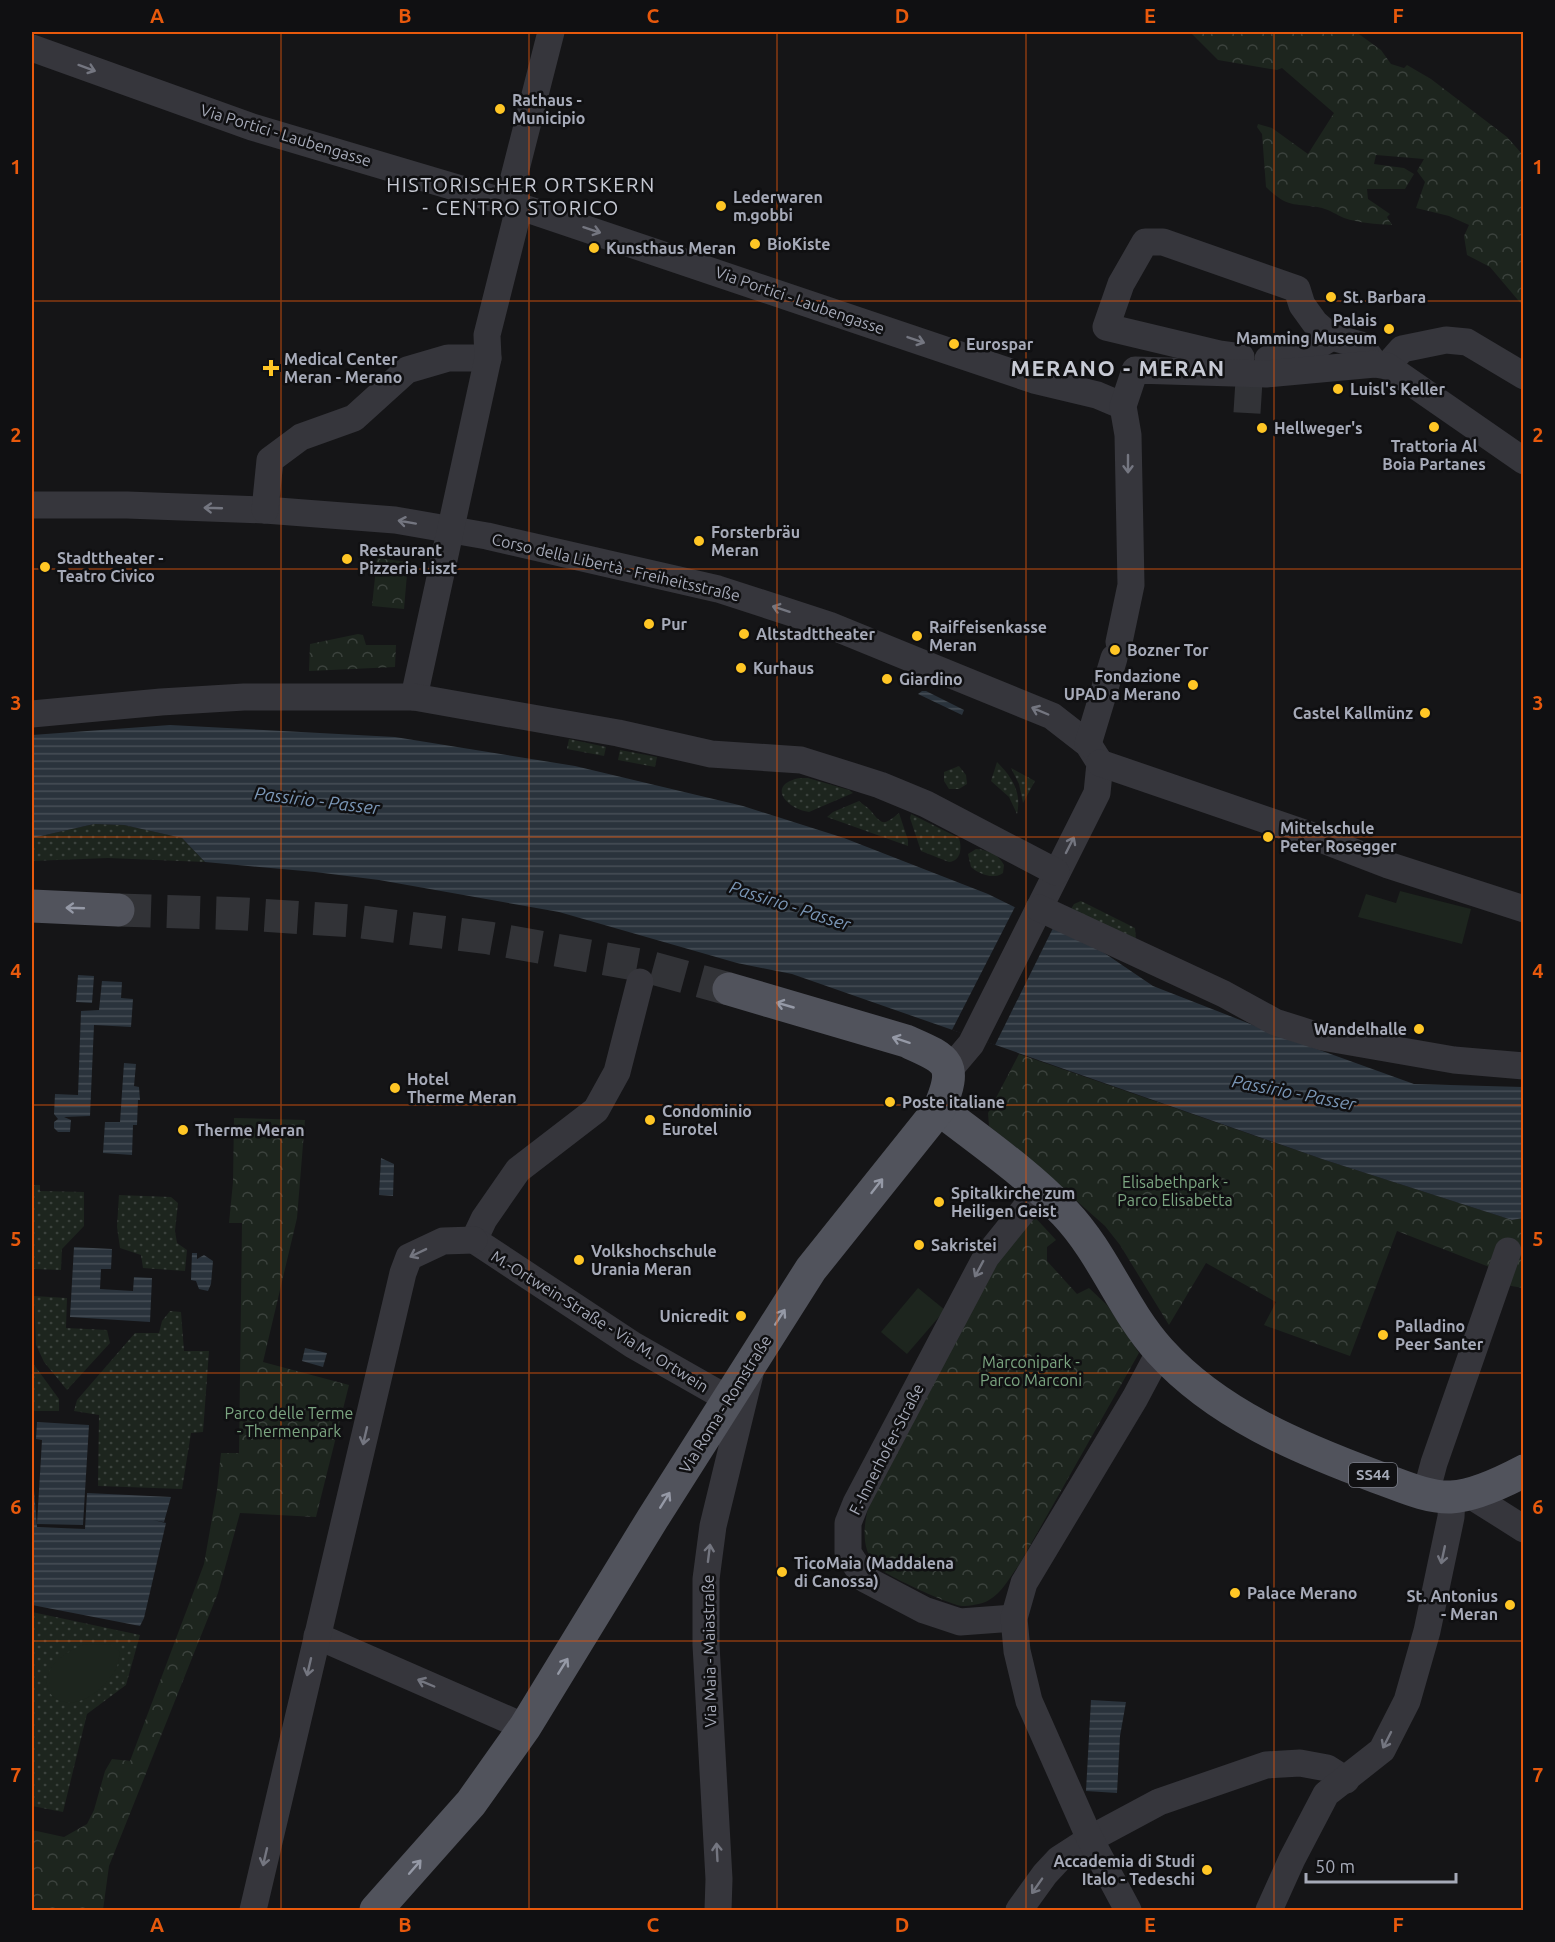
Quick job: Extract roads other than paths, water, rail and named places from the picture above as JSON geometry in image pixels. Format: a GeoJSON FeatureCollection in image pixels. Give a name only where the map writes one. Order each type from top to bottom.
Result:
{"type":"FeatureCollection","features":[{"type":"Feature","properties":{"kind":"main road"},"geometry":{"type":"LineString","coordinates":[[32,906],[118,910]]}},
{"type":"Feature","properties":{"kind":"main road"},"geometry":{"type":"LineString","coordinates":[[729,989],[906,1041],[933,1052],[945,1062],[949,1070],[947,1088],[939,1109]]}},
{"type":"Feature","properties":{"kind":"main road","name":"SS44"},"geometry":{"type":"LineString","coordinates":[[939,1109],[1040,1190],[1063,1212],[1087,1240],[1137,1323],[1181,1372],[1215,1399],[1265,1430],[1325,1458],[1451,1494]]}},
{"type":"Feature","properties":{"kind":"main road","name":"Via Roma - Romstraße"},"geometry":{"type":"LineString","coordinates":[[376,1911],[471,1803],[529,1721],[811,1269],[939,1109]]}},
{"type":"Feature","properties":{"kind":"main road"},"geometry":{"type":"LineString","coordinates":[[1451,1494],[1509,1479],[1524,1471]]}},
{"type":"Feature","properties":{"kind":"street"},"geometry":{"type":"LineString","coordinates":[[414,697],[489,358],[487,335],[516,220],[514,177],[550,32]]}},
{"type":"Feature","properties":{"kind":"street","name":"Via Portici - Laubengasse"},"geometry":{"type":"LineString","coordinates":[[32,48],[252,127],[515,205],[1034,380],[1097,395],[1123,406]]}},
{"type":"Feature","properties":{"kind":"street"},"geometry":{"type":"LineString","coordinates":[[1241,357],[1219,354],[1106,327],[1121,284],[1145,242],[1163,242],[1297,289],[1302,305],[1315,323],[1331,337],[1361,345],[1381,365],[1524,461]]}},
{"type":"Feature","properties":{"kind":"street"},"geometry":{"type":"LineString","coordinates":[[1268,359],[1299,354],[1316,348],[1331,337]]}},
{"type":"Feature","properties":{"kind":"street"},"geometry":{"type":"LineString","coordinates":[[949,1070],[972,1041],[1097,793],[1094,753],[1109,696],[1131,585],[1128,435],[1123,406],[1135,370],[1266,374],[1381,365],[1402,349],[1446,340],[1467,342],[1524,376]]}},
{"type":"Feature","properties":{"kind":"street"},"geometry":{"type":"LineString","coordinates":[[264,510],[270,460],[301,436],[354,418],[407,370],[448,358],[489,358]]}},
{"type":"Feature","properties":{"kind":"street","name":"Corso della Libertà - Freiheitsstraße"},"geometry":{"type":"LineString","coordinates":[[32,505],[127,505],[264,510],[395,520],[487,536],[696,584],[829,624],[1052,716],[1094,753],[1388,865],[1524,909]]}},
{"type":"Feature","properties":{"kind":"street"},"geometry":{"type":"LineString","coordinates":[[32,714],[161,702],[244,698],[414,697],[618,733],[711,754],[801,760],[880,785],[926,804],[1056,872]]}},
{"type":"Feature","properties":{"kind":"street"},"geometry":{"type":"LineString","coordinates":[[1036,912],[1224,994],[1275,1022],[1322,1037],[1454,1060],[1524,1066]]}},
{"type":"Feature","properties":{"kind":"street"},"geometry":{"type":"LineString","coordinates":[[253,1911],[316,1636],[403,1273],[409,1257],[443,1241],[474,1240],[484,1219],[518,1170],[596,1110],[617,1072],[640,982]]}},
{"type":"Feature","properties":{"kind":"street","name":"F.-Innerhofer-Straße"},"geometry":{"type":"LineString","coordinates":[[1014,1618],[960,1622],[924,1610],[865,1579],[848,1553],[848,1523],[856,1503],[986,1257],[1040,1190]]}},
{"type":"Feature","properties":{"kind":"street","name":"M.-Ortwein-Straße - Via M. Ortwein"},"geometry":{"type":"LineString","coordinates":[[474,1240],[633,1345],[728,1399]]}},
{"type":"Feature","properties":{"kind":"street"},"geometry":{"type":"LineString","coordinates":[[1269,1911],[1292,1859],[1326,1794],[1382,1750],[1407,1701],[1429,1619],[1451,1516],[1451,1494],[1434,1463],[1508,1251]]}},
{"type":"Feature","properties":{"kind":"street"},"geometry":{"type":"LineString","coordinates":[[1128,1911],[1090,1839],[1029,1701],[1017,1651],[1014,1618],[1024,1583],[1135,1398],[1160,1351]]}},
{"type":"Feature","properties":{"kind":"street","name":"Via Maia - Maiastraße"},"geometry":{"type":"LineString","coordinates":[[718,1911],[719,1879],[706,1645],[706,1579],[712,1526],[753,1360]]}},
{"type":"Feature","properties":{"kind":"street"},"geometry":{"type":"LineString","coordinates":[[1451,1494],[1478,1500],[1524,1529]]}},
{"type":"Feature","properties":{"kind":"street"},"geometry":{"type":"LineString","coordinates":[[316,1636],[480,1706],[529,1721]]}},
{"type":"Feature","properties":{"kind":"street"},"geometry":{"type":"LineString","coordinates":[[1019,1911],[1045,1874],[1059,1859],[1090,1839],[1159,1802],[1266,1765],[1300,1764],[1327,1768],[1346,1780]]}},
{"type":"Feature","properties":{"kind":"water"},"geometry":{"type":"Polygon","coordinates":[[[922,691],[964,710],[962,715],[918,694],[922,691]]]}},
{"type":"Feature","properties":{"kind":"water","name":"Passirio - Passer"},"geometry":{"type":"Polygon","coordinates":[[[170,725],[395,737],[575,766],[743,806],[844,838],[988,894],[1097,948],[1153,986],[1289,1039],[1414,1084],[1523,1087],[1523,1218],[1512,1220],[1325,1160],[792,974],[737,963],[559,912],[379,880],[205,862],[182,838],[124,825],[94,824],[32,838],[32,735],[170,725]]]}},
{"type":"Feature","properties":{"kind":"water"},"geometry":{"type":"Polygon","coordinates":[[[78,975],[94,976],[92,1003],[76,1002],[78,975]]]}},
{"type":"Feature","properties":{"kind":"water"},"geometry":{"type":"Polygon","coordinates":[[[102,981],[122,982],[121,998],[133,999],[131,1027],[94,1025],[90,1116],[64,1117],[71,1120],[70,1132],[58,1132],[54,1128],[54,1122],[58,1119],[54,1114],[55,1094],[78,1095],[81,1011],[99,1010],[102,981]]]}},
{"type":"Feature","properties":{"kind":"water"},"geometry":{"type":"Polygon","coordinates":[[[124,1063],[136,1064],[134,1086],[139,1087],[140,1100],[138,1100],[137,1125],[133,1125],[132,1155],[103,1153],[105,1122],[120,1122],[124,1063]]]}},
{"type":"Feature","properties":{"kind":"water"},"geometry":{"type":"Polygon","coordinates":[[[381,1158],[394,1164],[393,1196],[379,1195],[381,1158]]]}},
{"type":"Feature","properties":{"kind":"water"},"geometry":{"type":"Polygon","coordinates":[[[74,1247],[112,1249],[111,1269],[101,1269],[100,1289],[133,1291],[134,1277],[152,1278],[150,1322],[70,1317],[74,1247]]]}},
{"type":"Feature","properties":{"kind":"water"},"geometry":{"type":"Polygon","coordinates":[[[192,1253],[197,1253],[197,1259],[204,1255],[213,1261],[211,1284],[208,1291],[199,1289],[196,1281],[191,1280],[192,1253]]]}},
{"type":"Feature","properties":{"kind":"water"},"geometry":{"type":"Polygon","coordinates":[[[305,1348],[327,1353],[323,1367],[302,1361],[305,1348]]]}},
{"type":"Feature","properties":{"kind":"water"},"geometry":{"type":"Polygon","coordinates":[[[37,1422],[89,1425],[83,1525],[37,1524],[42,1440],[36,1439],[37,1422]]]}},
{"type":"Feature","properties":{"kind":"water"},"geometry":{"type":"Polygon","coordinates":[[[32,1490],[34,1490],[37,1527],[85,1529],[87,1493],[171,1497],[164,1522],[153,1520],[166,1523],[144,1618],[140,1626],[32,1605],[32,1490]]]}},
{"type":"Feature","properties":{"kind":"water"},"geometry":{"type":"Polygon","coordinates":[[[1091,1700],[1126,1702],[1120,1736],[1117,1793],[1086,1791],[1091,1700]]]}},
{"type":"Feature","properties":{"kind":"tunnel"},"geometry":{"type":"LineString","coordinates":[[1247,413],[1249,380]]}},
{"type":"Feature","properties":{"kind":"tunnel"},"geometry":{"type":"LineString","coordinates":[[118,910],[244,914],[353,921],[489,938],[645,966],[729,989]]}},
{"type":"Feature","properties":{"kind":"place","name":"Rathaus - Municipio"},"geometry":{"type":"Point","coordinates":[500,109]}},
{"type":"Feature","properties":{"kind":"place","name":"Lederwaren m.gobbi"},"geometry":{"type":"Point","coordinates":[721,206]}},
{"type":"Feature","properties":{"kind":"place","name":"BioKiste"},"geometry":{"type":"Point","coordinates":[755,244]}},
{"type":"Feature","properties":{"kind":"place","name":"Kunsthaus Meran"},"geometry":{"type":"Point","coordinates":[594,248]}},
{"type":"Feature","properties":{"kind":"place","name":"St. Barbara"},"geometry":{"type":"Point","coordinates":[1331,297]}},
{"type":"Feature","properties":{"kind":"place","name":"Palais Mamming Museum"},"geometry":{"type":"Point","coordinates":[1389,329]}},
{"type":"Feature","properties":{"kind":"place","name":"Eurospar"},"geometry":{"type":"Point","coordinates":[954,344]}},
{"type":"Feature","properties":{"kind":"place","name":"Medical Center Meran - Merano"},"geometry":{"type":"Point","coordinates":[271,368]}},
{"type":"Feature","properties":{"kind":"place","name":"Luisl's Keller"},"geometry":{"type":"Point","coordinates":[1338,389]}},
{"type":"Feature","properties":{"kind":"place","name":"Trattoria Al Boia Partanes"},"geometry":{"type":"Point","coordinates":[1434,427]}},
{"type":"Feature","properties":{"kind":"place","name":"Hellweger's"},"geometry":{"type":"Point","coordinates":[1262,428]}},
{"type":"Feature","properties":{"kind":"place","name":"Forsterbräu Meran"},"geometry":{"type":"Point","coordinates":[699,541]}},
{"type":"Feature","properties":{"kind":"place","name":"Restaurant Pizzeria Liszt"},"geometry":{"type":"Point","coordinates":[347,559]}},
{"type":"Feature","properties":{"kind":"place","name":"Stadttheater - Teatro Civico"},"geometry":{"type":"Point","coordinates":[45,567]}},
{"type":"Feature","properties":{"kind":"place","name":"Pur"},"geometry":{"type":"Point","coordinates":[649,624]}},
{"type":"Feature","properties":{"kind":"place","name":"Altstadttheater"},"geometry":{"type":"Point","coordinates":[744,634]}},
{"type":"Feature","properties":{"kind":"place","name":"Raiffeisenkasse Meran"},"geometry":{"type":"Point","coordinates":[917,636]}},
{"type":"Feature","properties":{"kind":"place","name":"Bozner Tor"},"geometry":{"type":"Point","coordinates":[1115,650]}},
{"type":"Feature","properties":{"kind":"place","name":"Kurhaus"},"geometry":{"type":"Point","coordinates":[741,668]}},
{"type":"Feature","properties":{"kind":"place","name":"Giardino"},"geometry":{"type":"Point","coordinates":[887,679]}},
{"type":"Feature","properties":{"kind":"place","name":"Fondazione UPAD a Merano"},"geometry":{"type":"Point","coordinates":[1193,685]}},
{"type":"Feature","properties":{"kind":"place","name":"Castel Kallmünz"},"geometry":{"type":"Point","coordinates":[1425,713]}},
{"type":"Feature","properties":{"kind":"place","name":"Mittelschule Peter Rosegger"},"geometry":{"type":"Point","coordinates":[1268,837]}},
{"type":"Feature","properties":{"kind":"place","name":"Wandelhalle"},"geometry":{"type":"Point","coordinates":[1419,1029]}},
{"type":"Feature","properties":{"kind":"place","name":"Hotel Therme Meran"},"geometry":{"type":"Point","coordinates":[395,1088]}},
{"type":"Feature","properties":{"kind":"place","name":"Poste italiane"},"geometry":{"type":"Point","coordinates":[890,1102]}},
{"type":"Feature","properties":{"kind":"place","name":"Condominio Eurotel"},"geometry":{"type":"Point","coordinates":[650,1120]}},
{"type":"Feature","properties":{"kind":"place","name":"Therme Meran"},"geometry":{"type":"Point","coordinates":[183,1130]}},
{"type":"Feature","properties":{"kind":"place","name":"Spitalkirche zum Heiligen Geist"},"geometry":{"type":"Point","coordinates":[939,1202]}},
{"type":"Feature","properties":{"kind":"place","name":"Sakristei"},"geometry":{"type":"Point","coordinates":[919,1245]}},
{"type":"Feature","properties":{"kind":"place","name":"Volkshochschule Urania Meran"},"geometry":{"type":"Point","coordinates":[579,1260]}},
{"type":"Feature","properties":{"kind":"place","name":"Unicredit"},"geometry":{"type":"Point","coordinates":[741,1316]}},
{"type":"Feature","properties":{"kind":"place","name":"Palladino Peer Santer"},"geometry":{"type":"Point","coordinates":[1383,1335]}},
{"type":"Feature","properties":{"kind":"place","name":"TicoMaia (Maddalena di Canossa)"},"geometry":{"type":"Point","coordinates":[782,1572]}},
{"type":"Feature","properties":{"kind":"place","name":"Palace Merano"},"geometry":{"type":"Point","coordinates":[1235,1593]}},
{"type":"Feature","properties":{"kind":"place","name":"St. Antonius - Meran"},"geometry":{"type":"Point","coordinates":[1510,1605]}},
{"type":"Feature","properties":{"kind":"place","name":"Accademia di Studi Italo - Tedeschi"},"geometry":{"type":"Point","coordinates":[1207,1870]}},
{"type":"Feature","properties":{"kind":"district","name":"HISTORISCHER ORTSKERN - CENTRO STORICO"},"geometry":{"type":"Point","coordinates":[521,196]}},
{"type":"Feature","properties":{"kind":"district","name":"MERANO - MERAN"},"geometry":{"type":"Point","coordinates":[1118,368]}},
{"type":"Feature","properties":{"kind":"park label","name":"Elisabethpark - Parco Elisabetta"},"geometry":{"type":"Point","coordinates":[1175,1191]}},
{"type":"Feature","properties":{"kind":"park label","name":"Marconipark - Parco Marconi"},"geometry":{"type":"Point","coordinates":[1031,1371]}},
{"type":"Feature","properties":{"kind":"park label","name":"Parco delle Terme - Thermenpark"},"geometry":{"type":"Point","coordinates":[289,1422]}}]}
